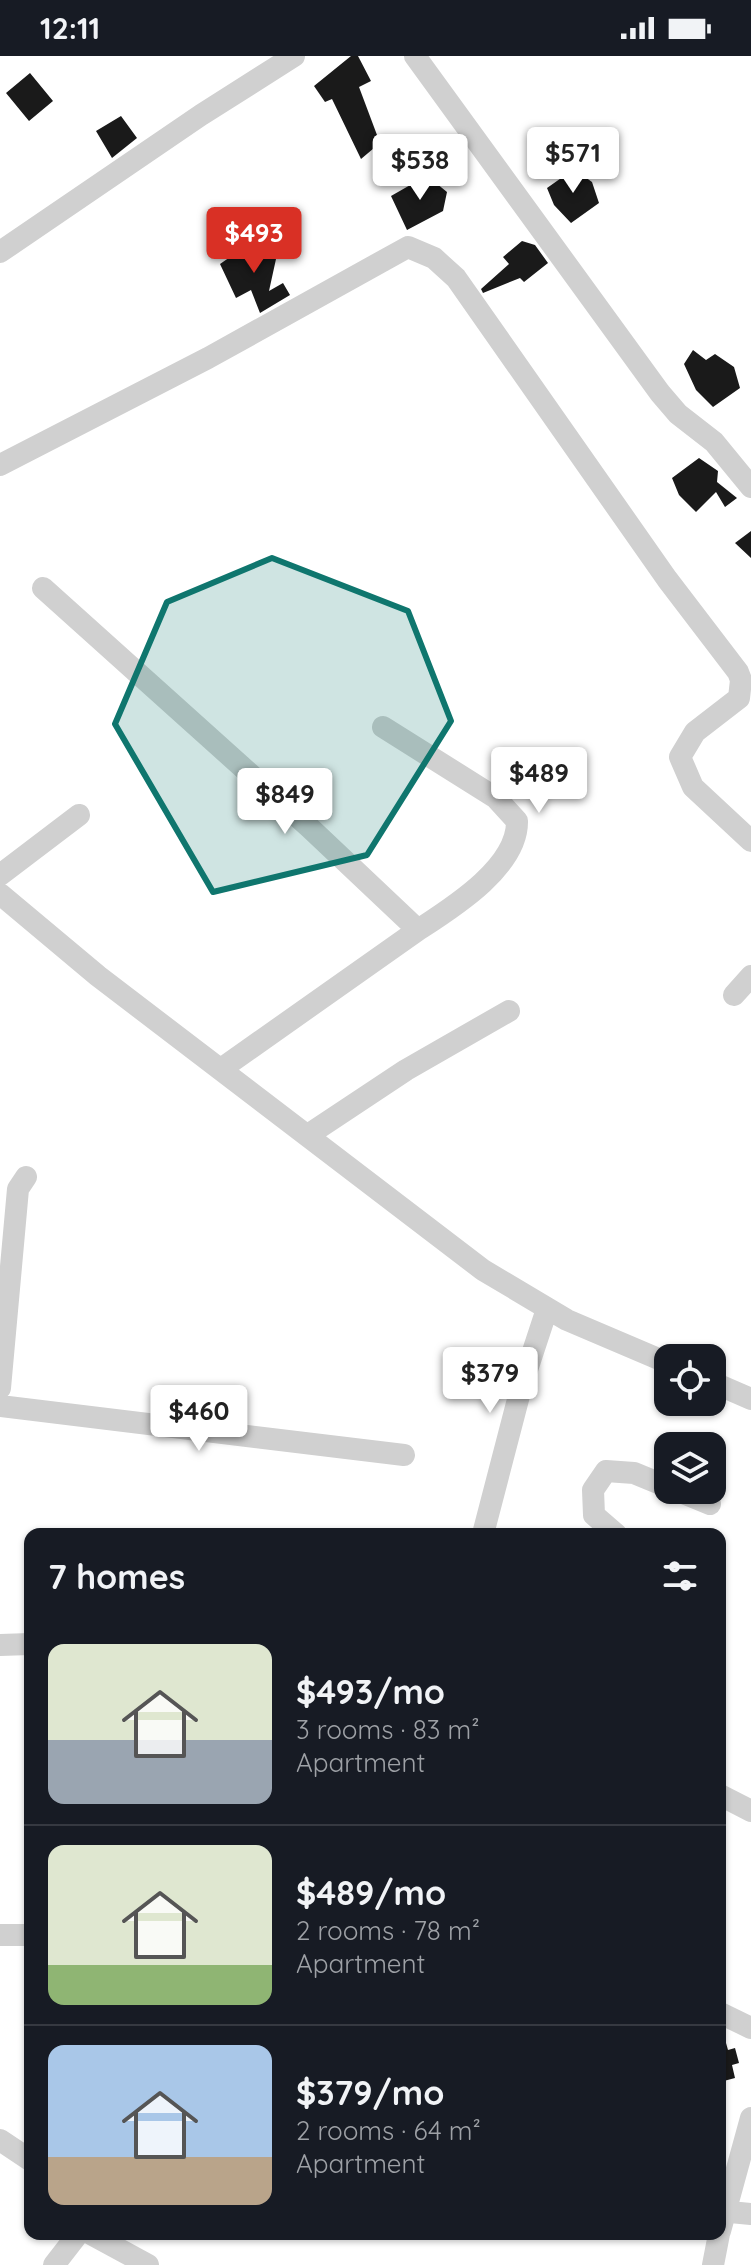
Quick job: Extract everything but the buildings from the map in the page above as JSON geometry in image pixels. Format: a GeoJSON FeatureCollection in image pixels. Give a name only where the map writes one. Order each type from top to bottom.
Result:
{"type":"FeatureCollection","features":[{"type":"Feature","properties":{"kind":"street"},"geometry":{"type":"LineString","coordinates":[[0,252],[201,115],[294,56]]}},
{"type":"Feature","properties":{"kind":"street"},"geometry":{"type":"LineString","coordinates":[[415,56],[660,393],[678,414],[714,442],[751,487]]}},
{"type":"Feature","properties":{"kind":"street"},"geometry":{"type":"LineString","coordinates":[[0,465],[170,378],[408,247],[434,258],[456,278],[667,579],[738,672],[741,680],[739,698],[695,732],[680,757],[693,787],[751,841]]}},
{"type":"Feature","properties":{"kind":"street"},"geometry":{"type":"LineString","coordinates":[[43,588],[298,817],[418,930]]}},
{"type":"Feature","properties":{"kind":"street"},"geometry":{"type":"LineString","coordinates":[[221,1069],[455,907],[483,883],[515,840],[517,821],[496,798],[383,727]]}},
{"type":"Feature","properties":{"kind":"street"},"geometry":{"type":"LineString","coordinates":[[0,875],[32,847],[79,815]]}},
{"type":"Feature","properties":{"kind":"street"},"geometry":{"type":"LineString","coordinates":[[0,894],[98,976],[483,1270],[547,1309],[654,1357]]}},
{"type":"Feature","properties":{"kind":"street"},"geometry":{"type":"LineString","coordinates":[[734,995],[751,976]]}},
{"type":"Feature","properties":{"kind":"street"},"geometry":{"type":"LineString","coordinates":[[308,1135],[406,1070],[509,1011]]}},
{"type":"Feature","properties":{"kind":"street"},"geometry":{"type":"LineString","coordinates":[[0,1388],[18,1189],[26,1177]]}},
{"type":"Feature","properties":{"kind":"street"},"geometry":{"type":"LineString","coordinates":[[485,1528],[521,1388],[547,1309]]}},
{"type":"Feature","properties":{"kind":"street"},"geometry":{"type":"LineString","coordinates":[[726,1388],[751,1399]]}},
{"type":"Feature","properties":{"kind":"street"},"geometry":{"type":"LineString","coordinates":[[0,1406],[404,1455]]}},
{"type":"Feature","properties":{"kind":"street"},"geometry":{"type":"LineString","coordinates":[[609,1528],[594,1515],[593,1490],[606,1471],[634,1473],[654,1481]]}},
{"type":"Feature","properties":{"kind":"street"},"geometry":{"type":"LineString","coordinates":[[0,1645],[24,1644]]}},
{"type":"Feature","properties":{"kind":"street"},"geometry":{"type":"LineString","coordinates":[[726,1798],[751,1811]]}},
{"type":"Feature","properties":{"kind":"street"},"geometry":{"type":"LineString","coordinates":[[0,1935],[24,1935]]}},
{"type":"Feature","properties":{"kind":"street"},"geometry":{"type":"LineString","coordinates":[[726,2016],[751,2028]]}},
{"type":"Feature","properties":{"kind":"street"},"geometry":{"type":"LineString","coordinates":[[726,2205],[751,2118]]}},
{"type":"Feature","properties":{"kind":"street"},"geometry":{"type":"LineString","coordinates":[[0,2140],[24,2156]]}},
{"type":"Feature","properties":{"kind":"street"},"geometry":{"type":"LineString","coordinates":[[726,2221],[751,2214]]}},
{"type":"Feature","properties":{"kind":"street"},"geometry":{"type":"LineString","coordinates":[[54,2265],[73,2240]]}},
{"type":"Feature","properties":{"kind":"street"},"geometry":{"type":"LineString","coordinates":[[102,2240],[148,2265]]}},
{"type":"Feature","properties":{"kind":"street"},"geometry":{"type":"LineString","coordinates":[[713,2265],[718,2240]]}},
{"type":"Feature","properties":{"kind":"highlighted area"},"geometry":{"type":"Polygon","coordinates":[[[272,558],[408,611],[451,721],[367,855],[213,892],[115,724],[167,602],[272,558]]]}}]}
